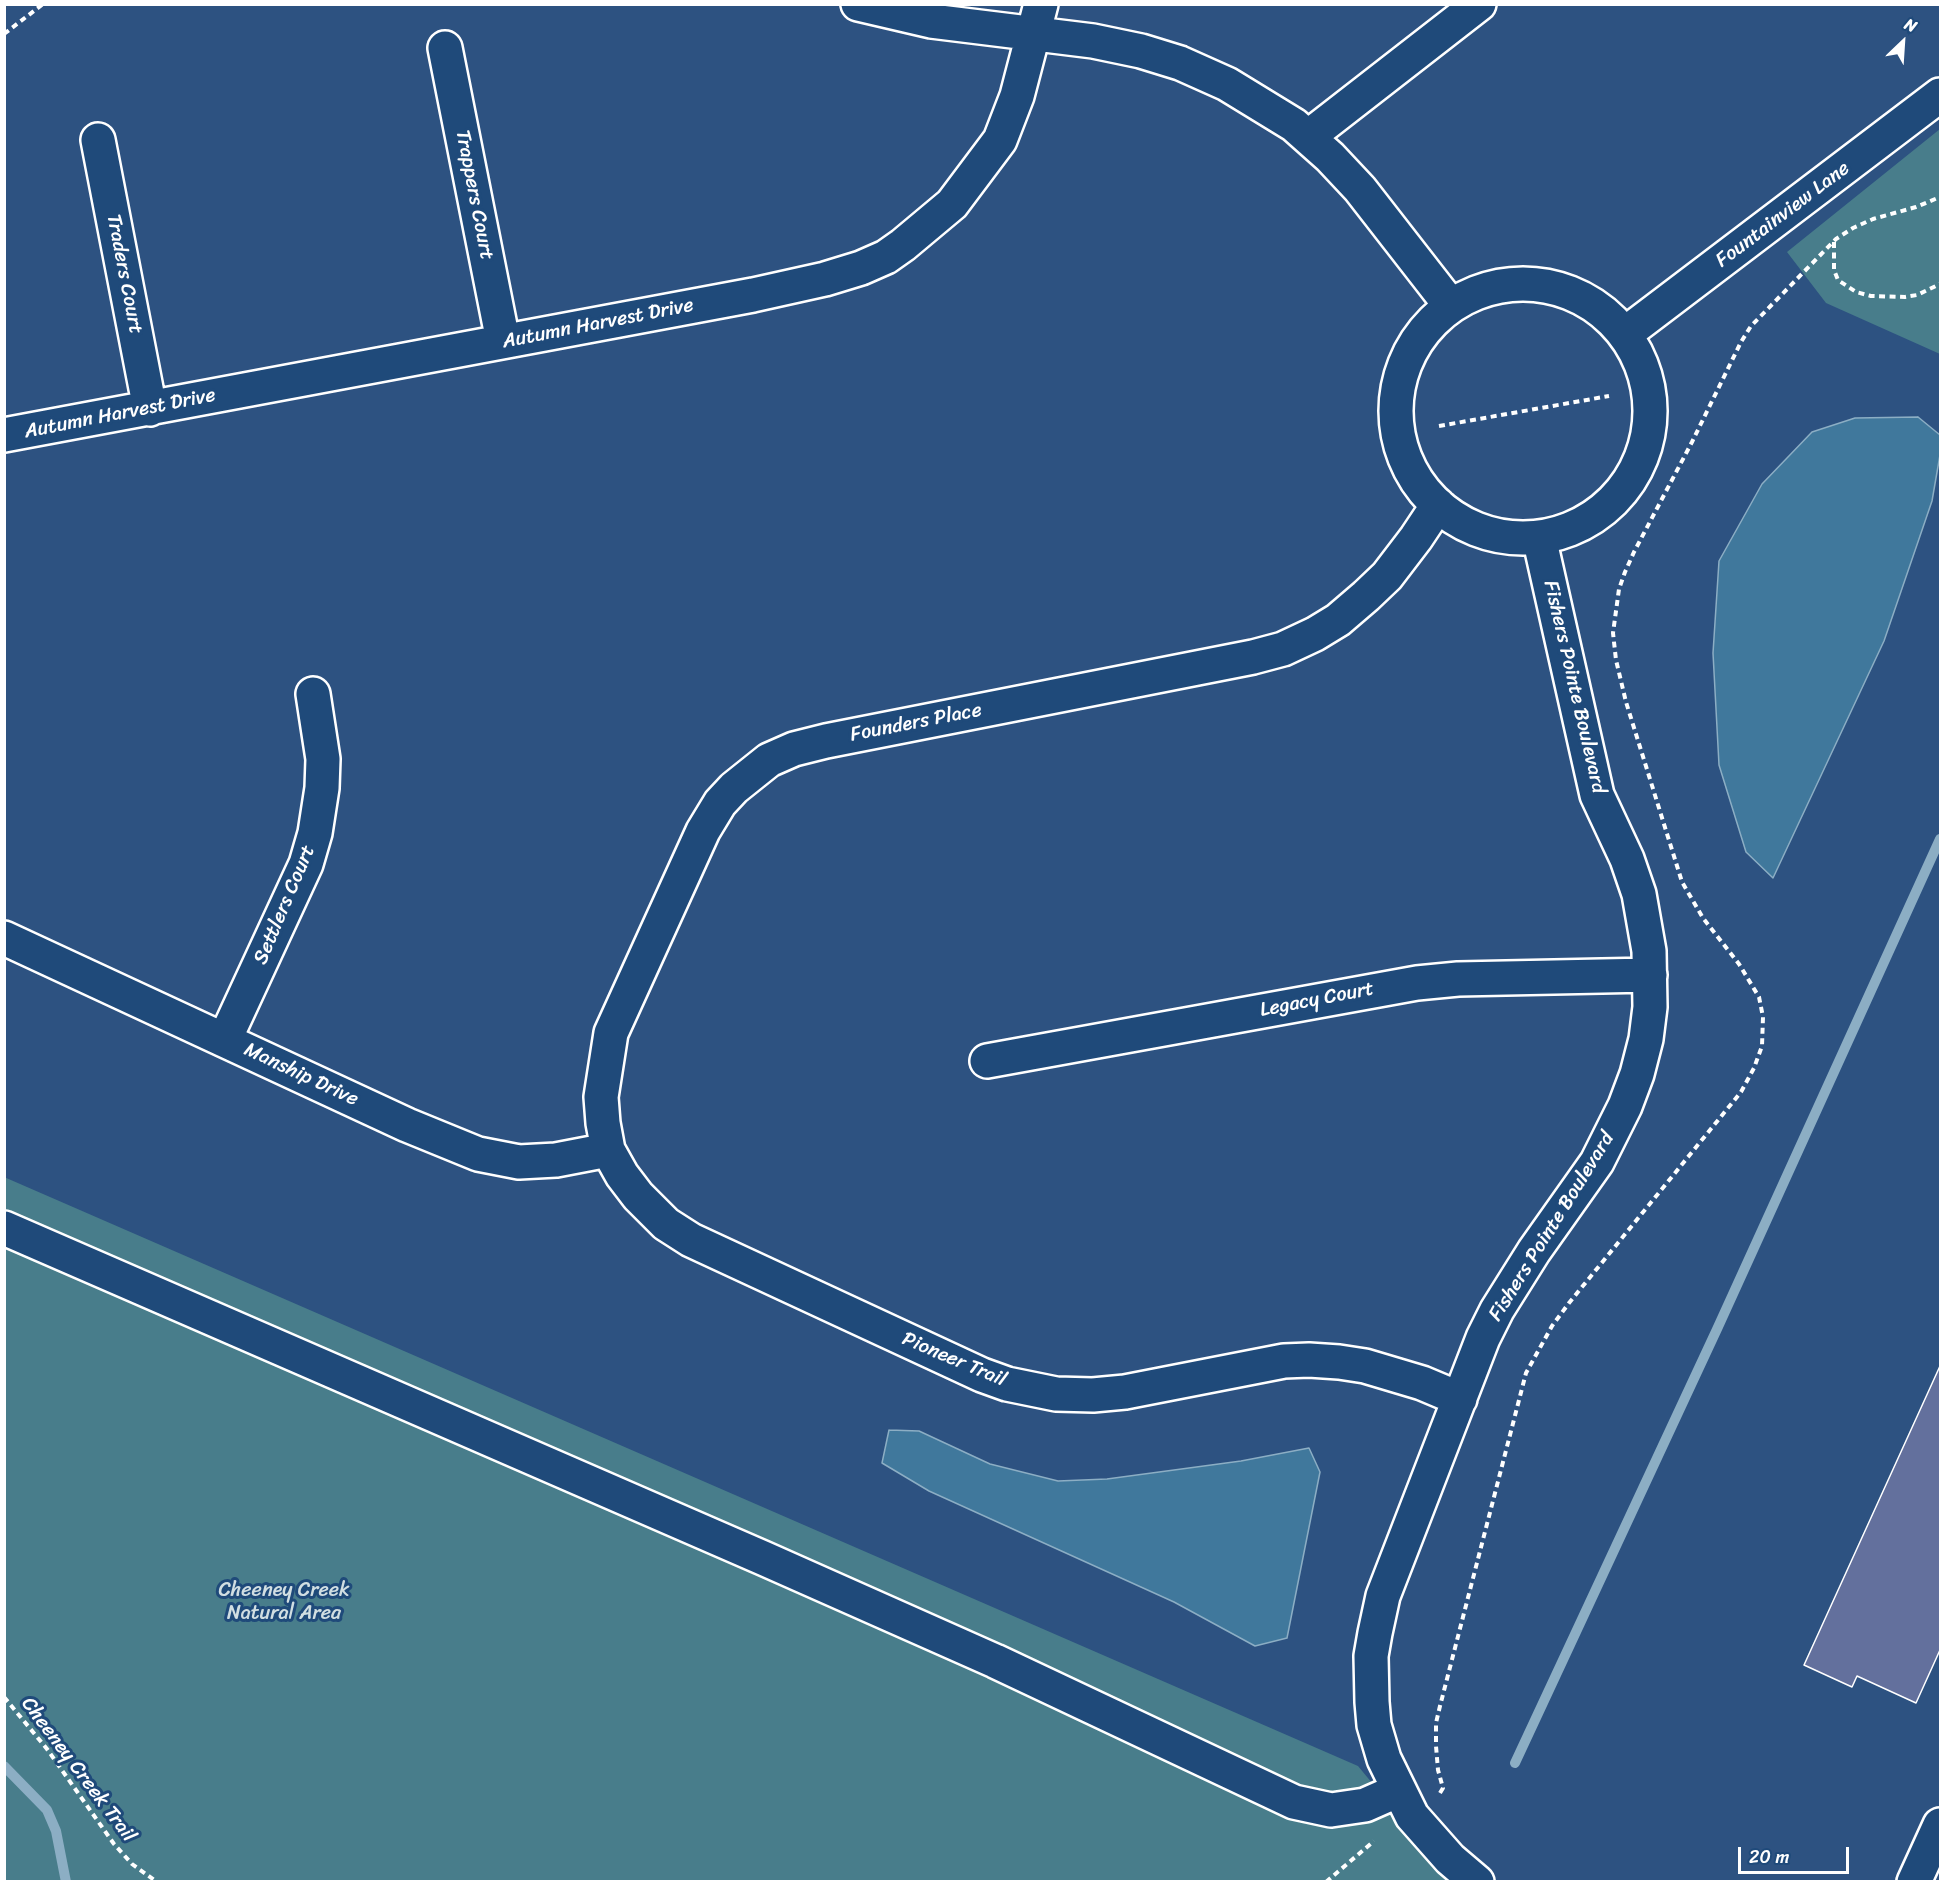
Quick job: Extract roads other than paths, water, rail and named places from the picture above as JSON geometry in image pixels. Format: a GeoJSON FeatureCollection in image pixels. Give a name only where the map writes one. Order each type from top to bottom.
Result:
{"type":"FeatureCollection","features":[{"type":"Feature","properties":{"kind":"street"},"geometry":{"type":"LineString","coordinates":[[858,4],[931,21],[1037,20],[1112,45],[1180,63],[1227,84],[1294,125],[1308,137],[1360,189],[1451,306]]}},
{"type":"Feature","properties":{"kind":"street"},"geometry":{"type":"LineString","coordinates":[[1308,137],[1479,4]]}},
{"type":"Feature","properties":{"kind":"street","name":"Autumn Harvest Drive"},"geometry":{"type":"LineString","coordinates":[[4,435],[753,295],[825,279],[861,268],[886,257],[929,225],[952,204],[1000,140],[1017,96],[1037,20]]}},
{"type":"Feature","properties":{"kind":"street","name":"Trappers Court"},"geometry":{"type":"LineString","coordinates":[[445,48],[503,341]]}},
{"type":"Feature","properties":{"kind":"street","name":"Fountainview Lane"},"geometry":{"type":"LineString","coordinates":[[1625,334],[1941,95]]}},
{"type":"Feature","properties":{"kind":"street","name":"Traders Court"},"geometry":{"type":"LineString","coordinates":[[98,140],[150,409]]}},
{"type":"Feature","properties":{"kind":"street"},"geometry":{"type":"LineString","coordinates":[[1540,284],[1565,290],[1588,301],[1608,316],[1625,334],[1647,378],[1651,424],[1643,455],[1636,470],[1607,508],[1564,533],[1517,538],[1474,529],[1438,505],[1422,488],[1401,448],[1396,402],[1400,380],[1413,348],[1433,321],[1451,306],[1493,286],[1540,284]]}},
{"type":"Feature","properties":{"kind":"street","name":"Founders Place"},"geometry":{"type":"LineString","coordinates":[[608,1150],[600,1097],[611,1032],[703,831],[720,803],[746,778],[778,756],[794,749],[826,741],[1254,657],[1283,649],[1338,620],[1366,597],[1387,576],[1438,505]]}},
{"type":"Feature","properties":{"kind":"street","name":"Fishers Pointe Boulevard"},"geometry":{"type":"LineString","coordinates":[[1477,1881],[1450,1859],[1419,1824],[1384,1760],[1374,1725],[1372,1702],[1371,1656],[1375,1633],[1383,1596],[1483,1338],[1497,1310],[1534,1251],[1598,1162],[1637,1074],[1646,1040],[1650,1007],[1650,975],[1645,924],[1638,894],[1627,859],[1597,795],[1539,537]]}},
{"type":"Feature","properties":{"kind":"street","name":"Settlers Court"},"geometry":{"type":"LineString","coordinates":[[225,1039],[306,864],[315,833],[322,788],[323,759],[313,694]]}},
{"type":"Feature","properties":{"kind":"street","name":"Manship Drive"},"geometry":{"type":"LineString","coordinates":[[4,938],[407,1125],[478,1154],[519,1162],[556,1160],[608,1150]]}},
{"type":"Feature","properties":{"kind":"street","name":"Legacy Court"},"geometry":{"type":"LineString","coordinates":[[987,1062],[1417,983],[1458,979],[1650,975]]}},
{"type":"Feature","properties":{"kind":"street","name":"Pioneer Trail"},"geometry":{"type":"LineString","coordinates":[[608,1150],[622,1175],[651,1210],[666,1224],[692,1240],[982,1375],[1007,1384],[1056,1394],[1093,1395],[1125,1392],[1284,1361],[1309,1360],[1365,1366],[1422,1383],[1460,1399]]}},
{"type":"Feature","properties":{"kind":"street"},"geometry":{"type":"LineString","coordinates":[[4,1228],[995,1661],[1294,1802],[1331,1810],[1365,1805],[1399,1790]]}},
{"type":"Feature","properties":{"kind":"street"},"geometry":{"type":"LineString","coordinates":[[1914,1881],[1941,1825]]}},
{"type":"Feature","properties":{"kind":"water"},"geometry":{"type":"Polygon","coordinates":[[[1918,417],[1940,435],[1940,455],[1932,501],[1884,641],[1773,878],[1746,852],[1719,765],[1713,653],[1719,561],[1762,484],[1812,432],[1855,418],[1918,417]]]}},
{"type":"Feature","properties":{"kind":"water"},"geometry":{"type":"Polygon","coordinates":[[[889,1430],[919,1431],[990,1464],[1058,1481],[1107,1479],[1241,1461],[1309,1448],[1320,1472],[1287,1638],[1255,1646],[1174,1602],[929,1491],[882,1463],[889,1430]]]}},
{"type":"Feature","properties":{"kind":"waterway"},"geometry":{"type":"LineString","coordinates":[[1515,1763],[1718,1327],[1940,839]]}},
{"type":"Feature","properties":{"kind":"waterway"},"geometry":{"type":"LineString","coordinates":[[4,1766],[47,1810],[56,1831],[66,1882]]}},
{"type":"Feature","properties":{"kind":"park label","name":"Cheeney Creek Natural Area"},"geometry":{"type":"Point","coordinates":[284,1602]}}]}
